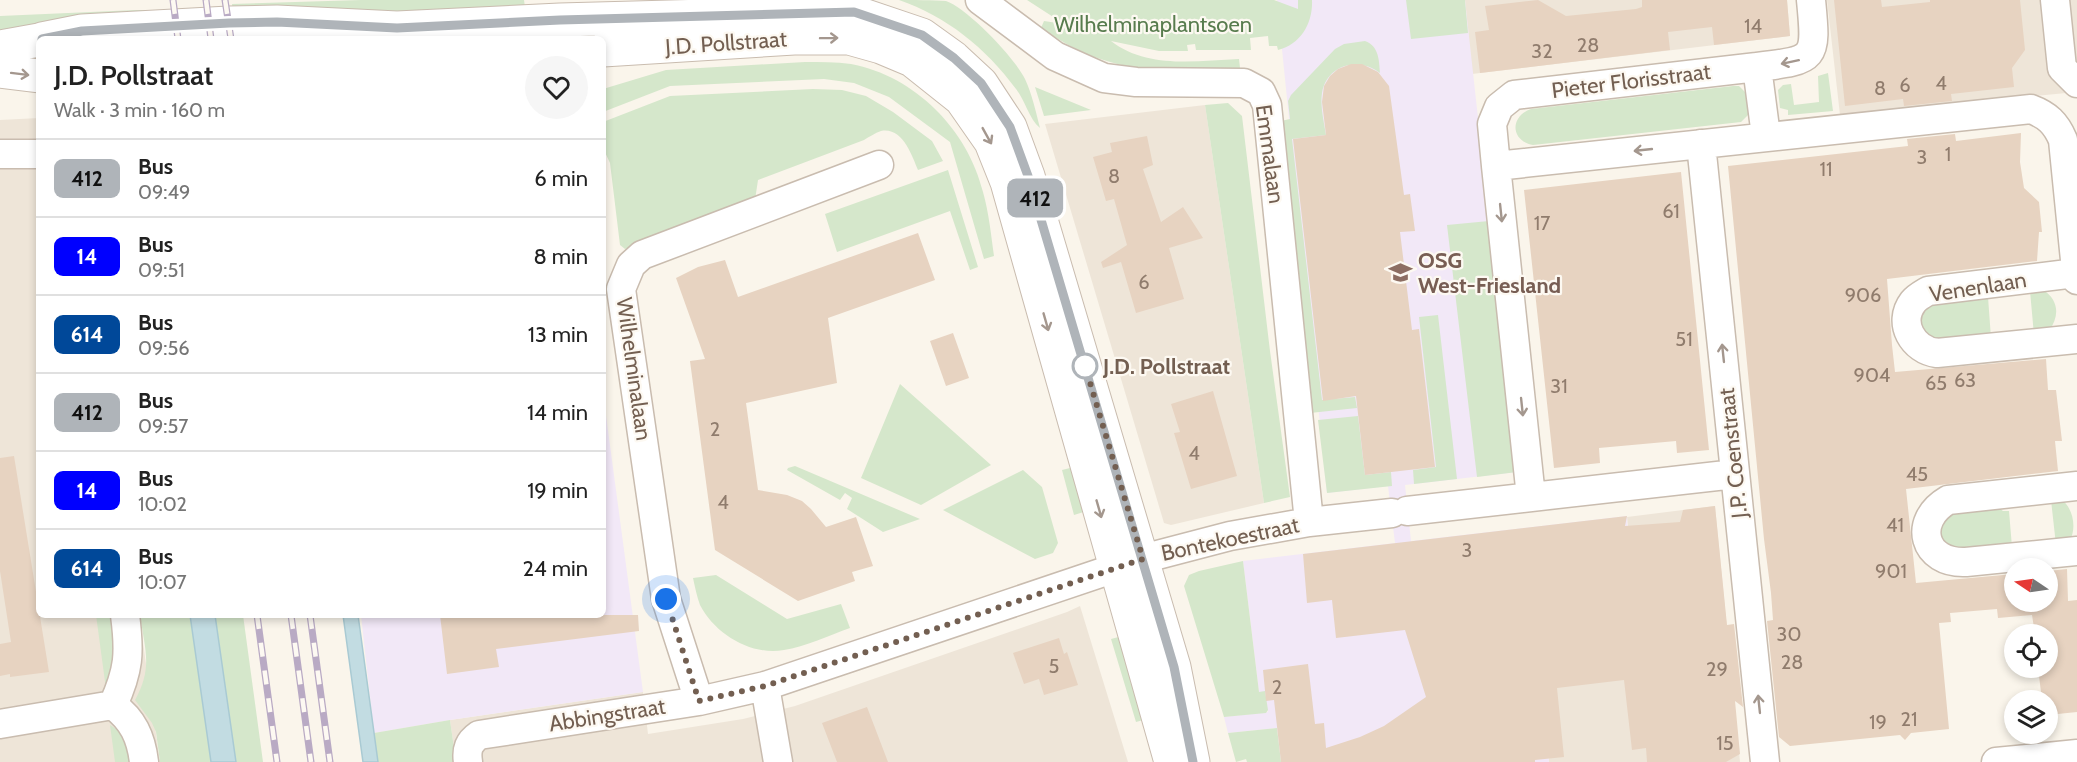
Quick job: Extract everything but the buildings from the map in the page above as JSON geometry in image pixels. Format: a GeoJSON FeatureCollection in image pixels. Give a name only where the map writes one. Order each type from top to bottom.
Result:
{"type":"FeatureCollection","features":[{"type":"Feature","properties":{"kind":"street","name":"Emmalaan"},"geometry":{"type":"LineString","coordinates":[[980,0],[1055,56],[1104,78],[1136,82],[1244,83],[1261,92],[1267,105],[1309,522]]}},
{"type":"Feature","properties":{"kind":"street","name":"Pieter Florisstraat"},"geometry":{"type":"LineString","coordinates":[[1532,497],[1492,124],[1499,107],[1514,95],[1796,62],[1806,56],[1815,36],[1811,0]]}},
{"type":"Feature","properties":{"kind":"street"},"geometry":{"type":"LineString","coordinates":[[2055,0],[2062,68],[2076,83]]}},
{"type":"Feature","properties":{"kind":"street","name":"J.D. Pollstraat"},"geometry":{"type":"LineString","coordinates":[[56,36],[82,31],[176,25],[277,22],[397,28],[572,20],[854,12],[922,35],[954,58],[981,83],[1010,127],[1028,176],[1129,563],[1171,762]]}},
{"type":"Feature","properties":{"kind":"street","name":"J.D. Pollstraat"},"geometry":{"type":"LineString","coordinates":[[606,50],[794,38],[849,38],[881,47],[912,60],[961,99],[991,142],[1007,182],[1129,563],[1174,667],[1193,762]]}},
{"type":"Feature","properties":{"kind":"street","name":"J.D. Pollstraat"},"geometry":{"type":"LineString","coordinates":[[0,47],[36,40]]}},
{"type":"Feature","properties":{"kind":"street"},"geometry":{"type":"LineString","coordinates":[[1757,67],[1766,136]]}},
{"type":"Feature","properties":{"kind":"street"},"geometry":{"type":"LineString","coordinates":[[0,72],[36,76]]}},
{"type":"Feature","properties":{"kind":"street"},"geometry":{"type":"LineString","coordinates":[[1496,166],[2031,109],[2050,119],[2058,128],[2062,140],[2077,280]]}},
{"type":"Feature","properties":{"kind":"street","name":"J.P. Coenstraat"},"geometry":{"type":"LineString","coordinates":[[1701,144],[1765,762]]}},
{"type":"Feature","properties":{"kind":"street"},"geometry":{"type":"LineString","coordinates":[[0,154],[36,154]]}},
{"type":"Feature","properties":{"kind":"street","name":"Wilhelminalaan"},"geometry":{"type":"LineString","coordinates":[[699,701],[666,599],[621,289],[631,265],[642,255],[879,165]]}},
{"type":"Feature","properties":{"kind":"street","name":"Venenlaan"},"geometry":{"type":"LineString","coordinates":[[2076,273],[1928,291],[1912,302],[1907,320],[1914,343],[1920,348],[1937,353],[2077,339]]}},
{"type":"Feature","properties":{"kind":"street","name":"Bontekoestraat"},"geometry":{"type":"LineString","coordinates":[[765,686],[1129,563],[1230,536],[1309,522],[1735,474]]}},
{"type":"Feature","properties":{"kind":"street"},"geometry":{"type":"LineString","coordinates":[[2077,486],[1948,500],[1933,512],[1928,520],[1927,537],[1935,552],[1948,561],[1966,562],[2077,551]]}},
{"type":"Feature","properties":{"kind":"street"},"geometry":{"type":"LineString","coordinates":[[113,705],[123,683],[128,662],[129,646],[125,618]]}},
{"type":"Feature","properties":{"kind":"street"},"geometry":{"type":"LineString","coordinates":[[765,686],[778,762]]}},
{"type":"Feature","properties":{"kind":"street","name":"Abbingstraat"},"geometry":{"type":"LineString","coordinates":[[468,762],[466,753],[471,740],[479,735],[699,701],[765,686]]}},
{"type":"Feature","properties":{"kind":"street"},"geometry":{"type":"LineString","coordinates":[[0,724],[113,705],[127,715],[137,733],[144,762]]}},
{"type":"Feature","properties":{"kind":"street"},"geometry":{"type":"LineString","coordinates":[[1996,762],[2077,754]]}},
{"type":"Feature","properties":{"kind":"shaded area","name":"OSG West-Friesland"},"geometry":{"type":"Polygon","coordinates":[[[1277,0],[1465,0],[1517,472],[1405,485],[1411,541],[1627,516],[1628,534],[1541,689],[1549,762],[1281,762],[1277,728],[1228,733],[1224,717],[1268,712],[1259,692],[1243,561],[1395,543],[1388,486],[1327,493],[1277,0]]]}},
{"type":"Feature","properties":{"kind":"shaded area"},"geometry":{"type":"Polygon","coordinates":[[[1465,0],[1787,0],[1790,36],[1472,74],[1465,0]]]}},
{"type":"Feature","properties":{"kind":"shaded area"},"geometry":{"type":"Polygon","coordinates":[[[1827,0],[2077,0],[2077,92],[1840,115],[1827,0]]]}},
{"type":"Feature","properties":{"kind":"shaded area"},"geometry":{"type":"Polygon","coordinates":[[[1205,105],[1264,503],[1171,525],[1164,523],[1045,124],[1205,105]]]}},
{"type":"Feature","properties":{"kind":"shaded area"},"geometry":{"type":"Polygon","coordinates":[[[36,118],[36,618],[139,618],[160,762],[0,762],[0,120],[36,118]]]}},
{"type":"Feature","properties":{"kind":"shaded area"},"geometry":{"type":"Polygon","coordinates":[[[606,415],[643,692],[374,733],[361,618],[606,618],[606,415]]]}},
{"type":"Feature","properties":{"kind":"shaded area"},"geometry":{"type":"Polygon","coordinates":[[[1715,506],[1740,762],[1549,762],[1541,689],[1643,677],[1627,517],[1715,506]]]}},
{"type":"Feature","properties":{"kind":"shaded area"},"geometry":{"type":"Polygon","coordinates":[[[1080,606],[1128,762],[456,762],[450,720],[643,692],[648,734],[743,719],[795,706],[1080,606]]]}},
{"type":"Feature","properties":{"kind":"green space"},"geometry":{"type":"Polygon","coordinates":[[[361,0],[524,0],[526,14],[233,13],[232,4],[361,0]]]}},
{"type":"Feature","properties":{"kind":"green space"},"geometry":{"type":"Polygon","coordinates":[[[899,0],[946,1],[978,23],[1020,70],[1030,91],[1040,128],[1016,89],[978,47],[949,24],[899,0]]]}},
{"type":"Feature","properties":{"kind":"green space","name":"Wilhelminaplantsoen"},"geometry":{"type":"Polygon","coordinates":[[[1027,0],[1274,0],[1298,9],[1298,0],[1312,0],[1312,9],[1308,24],[1299,38],[1278,50],[1277,46],[1269,46],[1268,36],[1250,38],[1251,50],[1196,50],[1195,44],[1187,45],[1188,51],[1159,51],[1111,41],[1125,50],[1156,60],[1189,62],[1239,59],[1240,68],[1160,70],[1114,63],[1067,44],[1041,28],[1044,21],[1064,24],[1027,0]]]}},
{"type":"Feature","properties":{"kind":"green space"},"geometry":{"type":"Polygon","coordinates":[[[1406,0],[1465,0],[1468,33],[1411,39],[1406,0]]]}},
{"type":"Feature","properties":{"kind":"green space"},"geometry":{"type":"Polygon","coordinates":[[[166,10],[0,38],[0,16],[166,10]]]}},
{"type":"Feature","properties":{"kind":"green space"},"geometry":{"type":"Polygon","coordinates":[[[1365,41],[1376,50],[1380,73],[1363,65],[1354,65],[1345,66],[1330,75],[1322,93],[1326,135],[1292,139],[1322,400],[1355,397],[1357,408],[1310,413],[1281,121],[1290,119],[1288,101],[1291,95],[1335,49],[1344,44],[1365,41]]]}},
{"type":"Feature","properties":{"kind":"green space"},"geometry":{"type":"Polygon","coordinates":[[[834,62],[874,70],[897,80],[935,109],[952,127],[965,148],[976,169],[983,192],[994,256],[984,259],[950,142],[889,97],[854,83],[824,79],[670,86],[606,111],[606,88],[666,70],[834,62]]]}},
{"type":"Feature","properties":{"kind":"green space"},"geometry":{"type":"Polygon","coordinates":[[[1828,73],[1833,111],[1788,115],[1788,110],[1780,108],[1778,90],[1783,85],[1791,84],[1794,105],[1819,102],[1818,76],[1828,73]]]}},
{"type":"Feature","properties":{"kind":"green space"},"geometry":{"type":"Polygon","coordinates":[[[1739,86],[1747,94],[1748,115],[1741,122],[1533,145],[1525,143],[1517,134],[1516,122],[1524,112],[1531,109],[1739,86]]]}},
{"type":"Feature","properties":{"kind":"green space"},"geometry":{"type":"Polygon","coordinates":[[[1035,87],[1091,110],[1044,116],[1035,87]]]}},
{"type":"Feature","properties":{"kind":"green space"},"geometry":{"type":"Polygon","coordinates":[[[813,89],[842,90],[866,96],[893,112],[932,141],[943,161],[918,170],[901,138],[895,133],[881,131],[864,140],[758,180],[752,205],[625,249],[620,245],[610,163],[606,154],[606,121],[670,96],[813,89]]]}},
{"type":"Feature","properties":{"kind":"green space"},"geometry":{"type":"Polygon","coordinates":[[[1228,103],[1242,116],[1290,497],[1264,503],[1205,105],[1228,103]]]}},
{"type":"Feature","properties":{"kind":"green space"},"geometry":{"type":"Polygon","coordinates":[[[948,170],[978,267],[970,270],[950,211],[837,252],[825,214],[948,170]]]}},
{"type":"Feature","properties":{"kind":"green space"},"geometry":{"type":"Polygon","coordinates":[[[1489,221],[1517,472],[1477,477],[1447,225],[1489,221]]]}},
{"type":"Feature","properties":{"kind":"green space"},"geometry":{"type":"Polygon","coordinates":[[[2042,289],[2055,303],[2056,314],[2049,331],[2034,335],[2030,291],[2042,289]]]}},
{"type":"Feature","properties":{"kind":"green space"},"geometry":{"type":"Polygon","coordinates":[[[1988,297],[1991,338],[1929,347],[1913,313],[1916,306],[1988,297]]]}},
{"type":"Feature","properties":{"kind":"green space"},"geometry":{"type":"Polygon","coordinates":[[[1438,315],[1457,479],[1414,484],[1413,470],[1436,467],[1419,317],[1438,315]]]}},
{"type":"Feature","properties":{"kind":"green space"},"geometry":{"type":"Polygon","coordinates":[[[900,384],[991,465],[921,505],[861,478],[900,384]]]}},
{"type":"Feature","properties":{"kind":"green space"},"geometry":{"type":"Polygon","coordinates":[[[1358,416],[1365,475],[1391,472],[1392,486],[1327,493],[1318,420],[1358,416]]]}},
{"type":"Feature","properties":{"kind":"green space"},"geometry":{"type":"Polygon","coordinates":[[[795,466],[920,519],[883,532],[847,509],[852,498],[845,493],[840,500],[787,470],[795,466]]]}},
{"type":"Feature","properties":{"kind":"green space"},"geometry":{"type":"Polygon","coordinates":[[[1078,466],[1090,510],[1074,515],[1062,470],[1078,466]]]}},
{"type":"Feature","properties":{"kind":"green space"},"geometry":{"type":"Polygon","coordinates":[[[1023,470],[1042,487],[1058,543],[1053,553],[1035,559],[943,510],[1023,470]]]}},
{"type":"Feature","properties":{"kind":"green space"},"geometry":{"type":"Polygon","coordinates":[[[2060,499],[2071,512],[2073,530],[2070,540],[2056,545],[2051,500],[2060,499]]]}},
{"type":"Feature","properties":{"kind":"green space"},"geometry":{"type":"Polygon","coordinates":[[[1999,508],[2009,511],[2012,547],[1947,556],[1934,520],[1939,514],[1999,508]]]}},
{"type":"Feature","properties":{"kind":"green space"},"geometry":{"type":"Polygon","coordinates":[[[1243,561],[1259,692],[1265,691],[1268,710],[1266,713],[1224,717],[1184,586],[1189,575],[1243,561]]]}},
{"type":"Feature","properties":{"kind":"green space"},"geometry":{"type":"Polygon","coordinates":[[[716,575],[787,619],[841,604],[850,628],[809,644],[784,650],[759,650],[747,646],[724,634],[700,605],[693,578],[716,575]]]}},
{"type":"Feature","properties":{"kind":"green space"},"geometry":{"type":"Polygon","coordinates":[[[96,618],[111,618],[117,661],[106,689],[96,618]]]}},
{"type":"Feature","properties":{"kind":"green space"},"geometry":{"type":"Polygon","coordinates":[[[140,618],[190,618],[211,762],[160,762],[156,732],[135,700],[141,689],[146,668],[140,618]]]}},
{"type":"Feature","properties":{"kind":"green space"},"geometry":{"type":"Polygon","coordinates":[[[215,618],[243,618],[263,762],[236,762],[215,618]]]}},
{"type":"Feature","properties":{"kind":"green space"},"geometry":{"type":"Polygon","coordinates":[[[1126,635],[1147,719],[1136,722],[1111,639],[1126,635]]]}},
{"type":"Feature","properties":{"kind":"green space"},"geometry":{"type":"Polygon","coordinates":[[[450,720],[456,762],[378,762],[374,733],[450,720]]]}},
{"type":"Feature","properties":{"kind":"green space"},"geometry":{"type":"Polygon","coordinates":[[[110,725],[123,736],[130,762],[115,762],[110,725]]]}},
{"type":"Feature","properties":{"kind":"green space"},"geometry":{"type":"Polygon","coordinates":[[[1277,728],[1281,762],[1247,762],[1246,759],[1236,762],[1228,733],[1277,728]]]}},
{"type":"Feature","properties":{"kind":"water"},"geometry":{"type":"Polygon","coordinates":[[[190,618],[215,618],[236,762],[211,762],[190,618]]]}},
{"type":"Feature","properties":{"kind":"water"},"geometry":{"type":"Polygon","coordinates":[[[343,618],[358,618],[378,762],[363,762],[343,618]]]}},
{"type":"Feature","properties":{"kind":"railway"},"geometry":{"type":"LineString","coordinates":[[173,0],[178,36]]}},
{"type":"Feature","properties":{"kind":"railway"},"geometry":{"type":"LineString","coordinates":[[206,0],[211,36]]}},
{"type":"Feature","properties":{"kind":"railway"},"geometry":{"type":"LineString","coordinates":[[225,0],[231,36]]}},
{"type":"Feature","properties":{"kind":"railway"},"geometry":{"type":"LineString","coordinates":[[257,618],[277,762]]}},
{"type":"Feature","properties":{"kind":"railway"},"geometry":{"type":"LineString","coordinates":[[291,618],[311,762]]}},
{"type":"Feature","properties":{"kind":"railway"},"geometry":{"type":"LineString","coordinates":[[310,618],[330,762]]}},
{"type":"Feature","properties":{"kind":"bus line","name":"412"},"geometry":{"type":"LineString","coordinates":[[57,36],[82,31],[229,23],[277,22],[397,28],[560,20],[854,12],[922,35],[954,58],[981,83],[1010,127],[1028,176],[1174,667],[1193,762]]}},
{"type":"Feature","properties":{"kind":"place","name":"OSG West-Friesland"},"geometry":{"type":"Point","coordinates":[1400,273]}},
{"type":"Feature","properties":{"kind":"place","name":"J.D. Pollstraat"},"geometry":{"type":"Point","coordinates":[1085,366]}},
{"type":"Feature","properties":{"kind":"route"},"geometry":{"type":"LineString","coordinates":[[666,599],[699,701],[765,686],[1143,559],[1085,366]]}}]}
